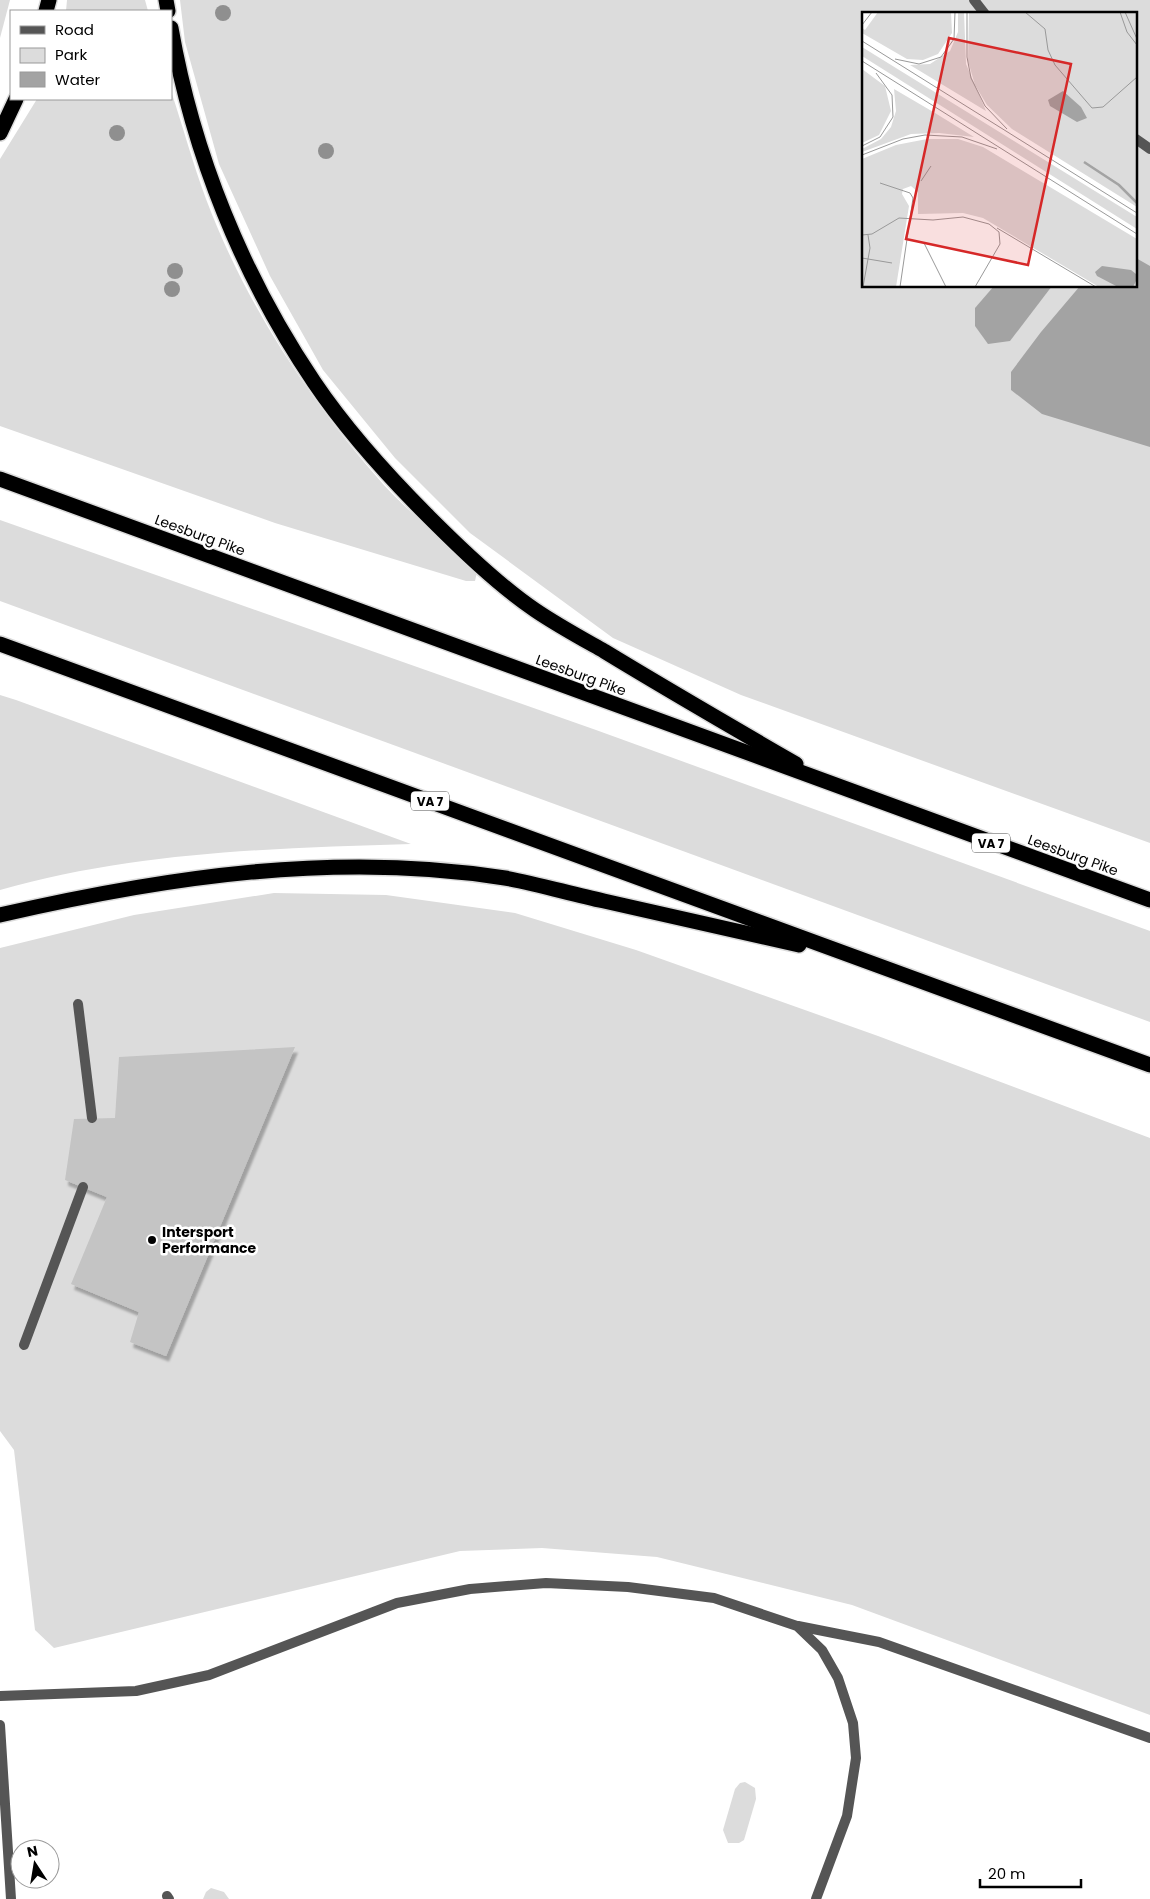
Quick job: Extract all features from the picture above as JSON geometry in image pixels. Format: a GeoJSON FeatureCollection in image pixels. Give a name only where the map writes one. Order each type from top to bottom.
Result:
{"type":"FeatureCollection","features":[{"type":"Feature","properties":{"kind":"highway"},"geometry":{"type":"LineString","coordinates":[[172,32],[196,137],[215,189],[243,254],[274,318],[314,382],[350,430],[400,487],[457,545],[534,609],[832,785]]}},
{"type":"Feature","properties":{"kind":"highway"},"geometry":{"type":"LineString","coordinates":[[0,133],[16,100]]}},
{"type":"Feature","properties":{"kind":"highway","name":"Leesburg Pike"},"geometry":{"type":"LineString","coordinates":[[0,479],[1150,900]]}},
{"type":"Feature","properties":{"kind":"highway","name":"VA 7"},"geometry":{"type":"LineString","coordinates":[[0,644],[1150,1065]]}},
{"type":"Feature","properties":{"kind":"highway"},"geometry":{"type":"LineString","coordinates":[[0,916],[71,899],[189,878],[310,867],[416,869],[505,878],[860,959]]}},
{"type":"Feature","properties":{"kind":"street"},"geometry":{"type":"LineString","coordinates":[[974,0],[983,12]]}},
{"type":"Feature","properties":{"kind":"street"},"geometry":{"type":"LineString","coordinates":[[1138,140],[1150,149]]}},
{"type":"Feature","properties":{"kind":"street"},"geometry":{"type":"LineString","coordinates":[[78,1004],[92,1118]]}},
{"type":"Feature","properties":{"kind":"street"},"geometry":{"type":"LineString","coordinates":[[24,1345],[83,1187]]}},
{"type":"Feature","properties":{"kind":"street"},"geometry":{"type":"LineString","coordinates":[[0,1696],[136,1691],[210,1675],[397,1603],[479,1588],[546,1583],[628,1586],[714,1598],[797,1626],[879,1642],[1150,1738]]}},
{"type":"Feature","properties":{"kind":"street"},"geometry":{"type":"LineString","coordinates":[[797,1626],[822,1650],[838,1678],[853,1723],[856,1758],[847,1816],[816,1899]]}},
{"type":"Feature","properties":{"kind":"street"},"geometry":{"type":"LineString","coordinates":[[0,1725],[11,1899]]}},
{"type":"Feature","properties":{"kind":"green space"},"geometry":{"type":"Polygon","coordinates":[[[0,0],[10,0],[0,38],[0,0]]]}},
{"type":"Feature","properties":{"kind":"green space"},"geometry":{"type":"Polygon","coordinates":[[[67,0],[145,0],[148,10],[66,10],[67,0]]]}},
{"type":"Feature","properties":{"kind":"green space"},"geometry":{"type":"Polygon","coordinates":[[[180,0],[1150,0],[1150,843],[741,695],[613,638],[470,533],[395,458],[323,370],[270,276],[219,164],[185,42],[180,0]]]}},
{"type":"Feature","properties":{"kind":"green space"},"geometry":{"type":"Polygon","coordinates":[[[172,94],[201,186],[222,238],[260,314],[282,350],[305,385],[356,452],[394,496],[477,572],[475,581],[466,581],[275,523],[0,426],[0,159],[36,100],[172,100],[172,94]]]}},
{"type":"Feature","properties":{"kind":"green space"},"geometry":{"type":"Polygon","coordinates":[[[0,520],[596,730],[1150,931],[1150,1022],[0,601],[0,520]]]}},
{"type":"Feature","properties":{"kind":"green space"},"geometry":{"type":"Polygon","coordinates":[[[0,695],[411,844],[204,854],[101,867],[50,877],[0,890],[0,695]]]}},
{"type":"Feature","properties":{"kind":"green space"},"geometry":{"type":"Polygon","coordinates":[[[274,893],[386,895],[515,913],[636,950],[878,1036],[1150,1138],[1150,1715],[852,1605],[657,1557],[542,1548],[460,1551],[54,1648],[35,1630],[14,1450],[0,1431],[0,948],[134,915],[274,893]]]}},
{"type":"Feature","properties":{"kind":"green space"},"geometry":{"type":"Polygon","coordinates":[[[745,1782],[755,1788],[756,1799],[744,1840],[739,1843],[728,1843],[723,1830],[735,1789],[740,1783],[745,1782]]]}},
{"type":"Feature","properties":{"kind":"green space"},"geometry":{"type":"Polygon","coordinates":[[[211,1888],[224,1892],[229,1899],[203,1899],[206,1892],[211,1888]]]}},
{"type":"Feature","properties":{"kind":"water"},"geometry":{"type":"Polygon","coordinates":[[[1138,259],[1150,266],[1150,447],[1042,414],[1011,390],[1011,372],[1041,332],[1078,288],[1138,288],[1138,259]]]}},
{"type":"Feature","properties":{"kind":"water"},"geometry":{"type":"Polygon","coordinates":[[[992,288],[1050,288],[1010,341],[988,344],[975,326],[975,308],[992,288]]]}},
{"type":"Feature","properties":{"kind":"building","name":"Intersport Performance"},"geometry":{"type":"Polygon","coordinates":[[[295,1047],[166,1356],[130,1342],[139,1312],[71,1284],[107,1197],[65,1180],[74,1119],[115,1118],[119,1057],[295,1047]]]}},
{"type":"Feature","properties":{"kind":"place","name":"Intersport Performance"},"geometry":{"type":"Point","coordinates":[152,1240]}}]}
